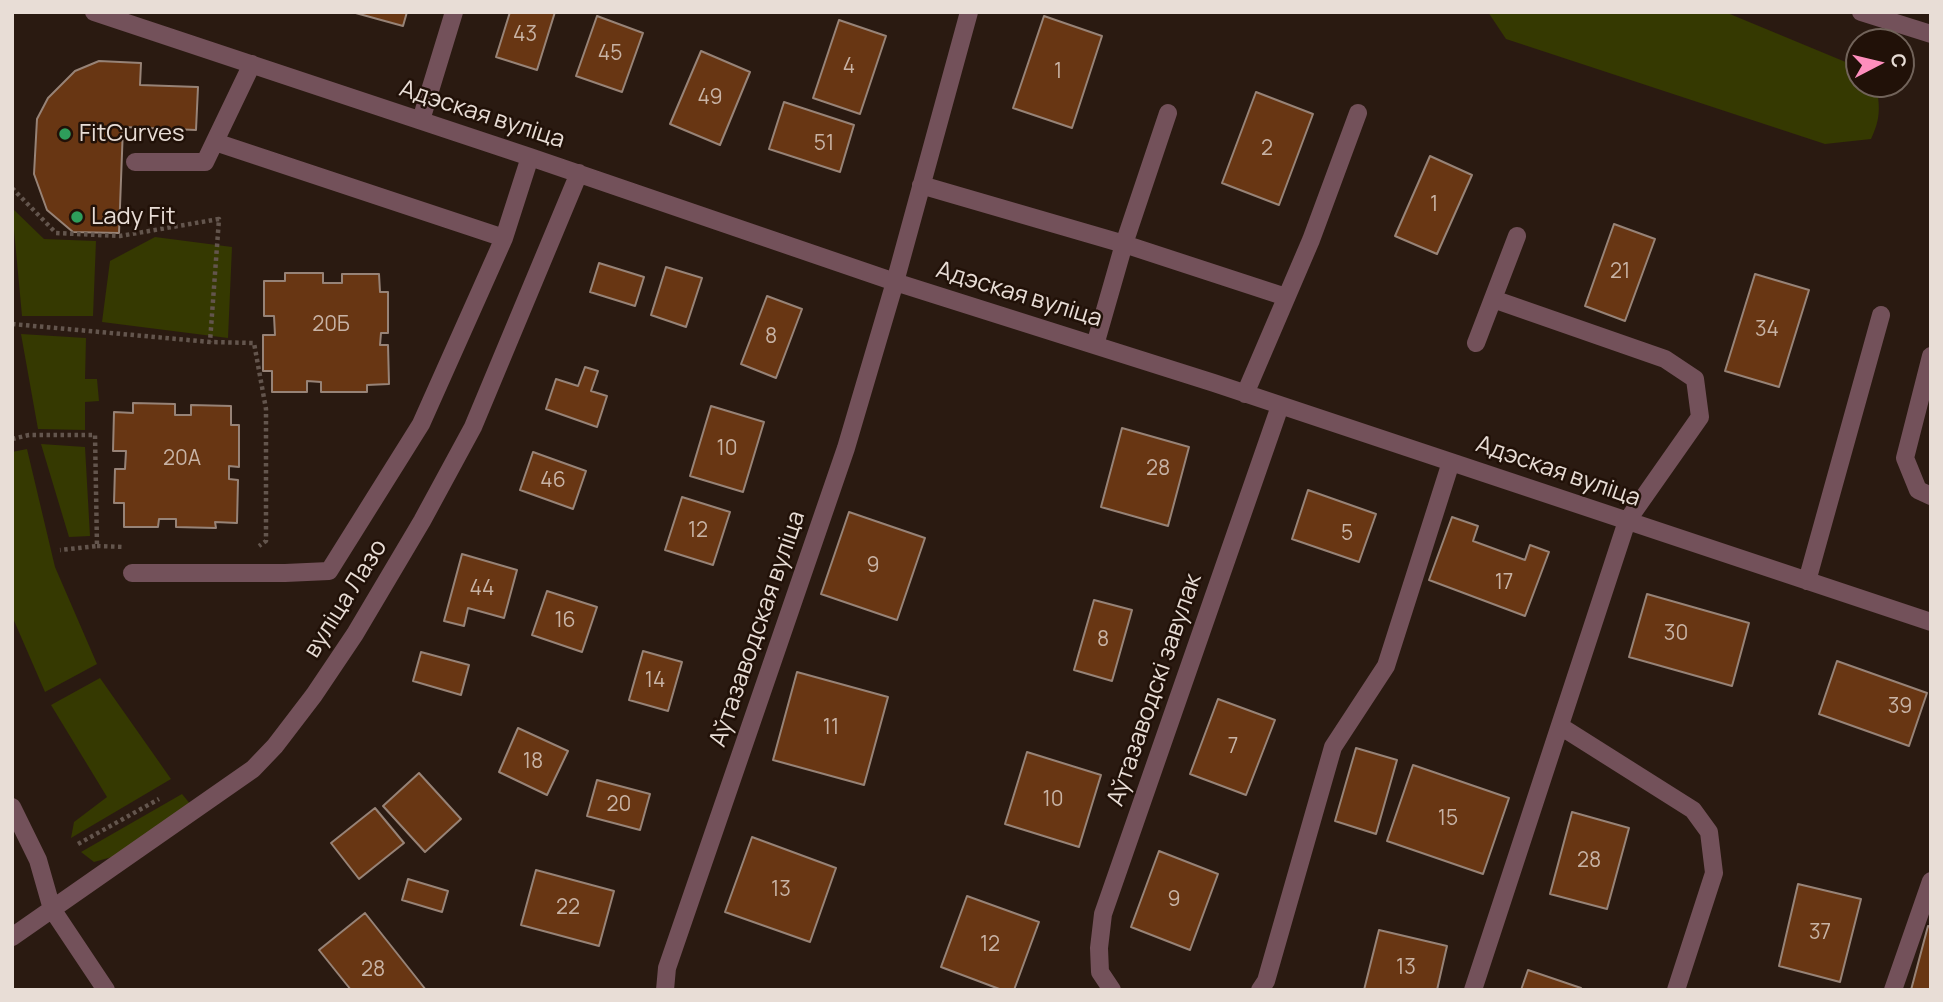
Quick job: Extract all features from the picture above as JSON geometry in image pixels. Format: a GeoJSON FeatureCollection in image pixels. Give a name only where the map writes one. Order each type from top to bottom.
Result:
{"type":"FeatureCollection","features":[{"type":"Feature","properties":{"kind":"street","name":"Адэская вуліца"},"geometry":{"type":"LineString","coordinates":[[94,12],[579,173],[895,282],[1245,394],[1931,622]]}},
{"type":"Feature","properties":{"kind":"street"},"geometry":{"type":"LineString","coordinates":[[421,120],[454,12]]}},
{"type":"Feature","properties":{"kind":"street","name":"Аўтазаводская вуліца"},"geometry":{"type":"LineString","coordinates":[[665,990],[667,968],[846,448],[969,12]]}},
{"type":"Feature","properties":{"kind":"street"},"geometry":{"type":"LineString","coordinates":[[1861,12],[1930,31]]}},
{"type":"Feature","properties":{"kind":"street"},"geometry":{"type":"LineString","coordinates":[[135,162],[205,162],[252,64]]}},
{"type":"Feature","properties":{"kind":"street"},"geometry":{"type":"LineString","coordinates":[[1095,345],[1124,244],[1168,113]]}},
{"type":"Feature","properties":{"kind":"street"},"geometry":{"type":"LineString","coordinates":[[1245,394],[1311,240],[1358,113]]}},
{"type":"Feature","properties":{"kind":"street"},"geometry":{"type":"LineString","coordinates":[[215,142],[504,238]]}},
{"type":"Feature","properties":{"kind":"street"},"geometry":{"type":"LineString","coordinates":[[132,573],[329,571],[421,424],[504,238],[530,157]]}},
{"type":"Feature","properties":{"kind":"street","name":"вуліца Лазо"},"geometry":{"type":"LineString","coordinates":[[12,937],[253,768],[275,746],[314,695],[355,634],[422,521],[473,427],[579,173]]}},
{"type":"Feature","properties":{"kind":"street"},"geometry":{"type":"LineString","coordinates":[[921,186],[1124,244],[1286,297]]}},
{"type":"Feature","properties":{"kind":"street"},"geometry":{"type":"LineString","coordinates":[[1475,343],[1517,236]]}},
{"type":"Feature","properties":{"kind":"street"},"geometry":{"type":"LineString","coordinates":[[1473,990],[1627,521],[1700,417],[1695,379],[1665,359],[1493,299]]}},
{"type":"Feature","properties":{"kind":"street"},"geometry":{"type":"LineString","coordinates":[[1807,581],[1881,315]]}},
{"type":"Feature","properties":{"kind":"street"},"geometry":{"type":"LineString","coordinates":[[1931,356],[1905,457],[1918,490],[1931,496]]}},
{"type":"Feature","properties":{"kind":"street","name":"Аўтазаводскі завулак"},"geometry":{"type":"LineString","coordinates":[[1112,990],[1100,972],[1099,948],[1103,914],[1280,406]]}},
{"type":"Feature","properties":{"kind":"street"},"geometry":{"type":"LineString","coordinates":[[1260,990],[1266,981],[1333,747],[1386,666],[1451,462]]}},
{"type":"Feature","properties":{"kind":"street"},"geometry":{"type":"LineString","coordinates":[[1560,726],[1693,810],[1709,832],[1714,873],[1676,990]]}},
{"type":"Feature","properties":{"kind":"street"},"geometry":{"type":"LineString","coordinates":[[12,807],[38,860],[52,909],[106,990]]}},
{"type":"Feature","properties":{"kind":"street"},"geometry":{"type":"LineString","coordinates":[[1893,990],[1931,881]]}},
{"type":"Feature","properties":{"kind":"path"},"geometry":{"type":"LineString","coordinates":[[12,188],[56,233],[120,236],[219,219],[210,342]]}},
{"type":"Feature","properties":{"kind":"path"},"geometry":{"type":"LineString","coordinates":[[12,324],[210,342],[254,343],[266,410],[266,541],[257,547]]}},
{"type":"Feature","properties":{"kind":"path"},"geometry":{"type":"LineString","coordinates":[[12,439],[29,435],[95,435],[97,546]]}},
{"type":"Feature","properties":{"kind":"path"},"geometry":{"type":"LineString","coordinates":[[60,550],[97,546],[138,547]]}},
{"type":"Feature","properties":{"kind":"path"},"geometry":{"type":"LineString","coordinates":[[78,844],[170,793]]}},
{"type":"Feature","properties":{"kind":"green space"},"geometry":{"type":"Polygon","coordinates":[[[1488,12],[1725,12],[1845,62],[1845,98],[1878,98],[1877,125],[1871,139],[1825,144],[1506,39],[1488,12]]]}},
{"type":"Feature","properties":{"kind":"green space"},"geometry":{"type":"Polygon","coordinates":[[[12,208],[44,239],[96,241],[93,316],[22,316],[12,208]]]}},
{"type":"Feature","properties":{"kind":"green space"},"geometry":{"type":"Polygon","coordinates":[[[155,237],[232,247],[228,338],[102,322],[110,261],[155,237]]]}},
{"type":"Feature","properties":{"kind":"green space"},"geometry":{"type":"Polygon","coordinates":[[[21,334],[86,338],[85,379],[97,379],[99,401],[85,402],[85,430],[38,429],[21,334]]]}},
{"type":"Feature","properties":{"kind":"green space"},"geometry":{"type":"Polygon","coordinates":[[[41,444],[85,447],[90,536],[69,537],[41,444]]]}},
{"type":"Feature","properties":{"kind":"green space"},"geometry":{"type":"Polygon","coordinates":[[[27,449],[55,567],[97,664],[45,692],[12,616],[12,452],[27,449]]]}},
{"type":"Feature","properties":{"kind":"green space"},"geometry":{"type":"Polygon","coordinates":[[[100,678],[171,779],[71,838],[74,822],[107,797],[51,705],[100,678]]]}},
{"type":"Feature","properties":{"kind":"green space"},"geometry":{"type":"Polygon","coordinates":[[[182,794],[191,805],[126,853],[94,862],[81,852],[182,794]]]}},
{"type":"Feature","properties":{"kind":"building"},"geometry":{"type":"Polygon","coordinates":[[[352,12],[407,12],[403,26],[352,12]]]}},
{"type":"Feature","properties":{"kind":"building"},"geometry":{"type":"Polygon","coordinates":[[[510,12],[555,12],[537,70],[496,57],[510,12]]]}},
{"type":"Feature","properties":{"kind":"building"},"geometry":{"type":"Polygon","coordinates":[[[597,16],[643,33],[622,92],[576,76],[597,16]]]}},
{"type":"Feature","properties":{"kind":"building"},"geometry":{"type":"Polygon","coordinates":[[[1044,16],[1102,36],[1072,128],[1013,108],[1044,16]]]}},
{"type":"Feature","properties":{"kind":"building"},"geometry":{"type":"Polygon","coordinates":[[[839,20],[886,36],[860,114],[813,98],[839,20]]]}},
{"type":"Feature","properties":{"kind":"building"},"geometry":{"type":"Polygon","coordinates":[[[701,51],[750,72],[720,145],[670,124],[701,51]]]}},
{"type":"Feature","properties":{"kind":"building"},"geometry":{"type":"Polygon","coordinates":[[[99,61],[141,63],[140,85],[198,87],[196,130],[123,127],[119,233],[73,232],[47,210],[34,174],[37,119],[48,98],[75,71],[99,61]]]}},
{"type":"Feature","properties":{"kind":"building"},"geometry":{"type":"Polygon","coordinates":[[[1256,92],[1313,114],[1279,205],[1222,183],[1256,92]]]}},
{"type":"Feature","properties":{"kind":"building"},"geometry":{"type":"Polygon","coordinates":[[[784,102],[854,125],[840,172],[769,149],[784,102]]]}},
{"type":"Feature","properties":{"kind":"building"},"geometry":{"type":"Polygon","coordinates":[[[1430,156],[1472,175],[1437,254],[1395,236],[1430,156]]]}},
{"type":"Feature","properties":{"kind":"building"},"geometry":{"type":"Polygon","coordinates":[[[1614,224],[1655,239],[1625,321],[1585,306],[1614,224]]]}},
{"type":"Feature","properties":{"kind":"building"},"geometry":{"type":"Polygon","coordinates":[[[599,263],[644,277],[635,306],[590,292],[599,263]]]}},
{"type":"Feature","properties":{"kind":"building"},"geometry":{"type":"Polygon","coordinates":[[[666,267],[702,278],[686,327],[651,315],[666,267]]]}},
{"type":"Feature","properties":{"kind":"building"},"geometry":{"type":"Polygon","coordinates":[[[285,273],[323,273],[323,283],[342,283],[342,274],[379,274],[380,292],[388,292],[388,333],[381,333],[380,345],[388,345],[389,384],[367,385],[367,392],[321,392],[321,382],[307,381],[307,392],[272,392],[272,371],[263,371],[263,335],[275,335],[274,316],[264,316],[264,281],[285,281],[285,273]]]}},
{"type":"Feature","properties":{"kind":"building"},"geometry":{"type":"Polygon","coordinates":[[[1755,274],[1809,290],[1779,387],[1725,371],[1755,274]]]}},
{"type":"Feature","properties":{"kind":"building"},"geometry":{"type":"Polygon","coordinates":[[[767,296],[802,309],[776,378],[741,364],[767,296]]]}},
{"type":"Feature","properties":{"kind":"building"},"geometry":{"type":"Polygon","coordinates":[[[585,367],[598,371],[591,391],[607,396],[597,427],[546,409],[556,379],[578,386],[585,367]]]}},
{"type":"Feature","properties":{"kind":"building"},"geometry":{"type":"Polygon","coordinates":[[[133,403],[175,404],[175,415],[191,415],[191,405],[231,406],[231,425],[239,425],[239,467],[229,466],[229,479],[238,480],[237,523],[215,522],[216,528],[176,527],[176,519],[159,519],[158,527],[124,527],[124,503],[114,503],[115,469],[125,469],[126,451],[113,451],[114,412],[133,413],[133,403]]]}},
{"type":"Feature","properties":{"kind":"building"},"geometry":{"type":"Polygon","coordinates":[[[711,406],[764,422],[743,492],[690,476],[711,406]]]}},
{"type":"Feature","properties":{"kind":"building"},"geometry":{"type":"Polygon","coordinates":[[[1122,428],[1189,447],[1168,526],[1101,507],[1122,428]]]}},
{"type":"Feature","properties":{"kind":"building"},"geometry":{"type":"Polygon","coordinates":[[[533,452],[586,471],[573,509],[520,490],[533,452]]]}},
{"type":"Feature","properties":{"kind":"building"},"geometry":{"type":"Polygon","coordinates":[[[1308,490],[1376,514],[1359,562],[1292,539],[1308,490]]]}},
{"type":"Feature","properties":{"kind":"building"},"geometry":{"type":"Polygon","coordinates":[[[682,497],[730,512],[713,565],[665,550],[682,497]]]}},
{"type":"Feature","properties":{"kind":"building"},"geometry":{"type":"Polygon","coordinates":[[[849,512],[925,538],[897,620],[821,594],[849,512]]]}},
{"type":"Feature","properties":{"kind":"building"},"geometry":{"type":"Polygon","coordinates":[[[1452,517],[1478,526],[1473,541],[1525,560],[1530,545],[1549,552],[1525,616],[1429,580],[1452,517]]]}},
{"type":"Feature","properties":{"kind":"building"},"geometry":{"type":"Polygon","coordinates":[[[462,554],[517,570],[504,618],[468,608],[464,626],[444,621],[462,554]]]}},
{"type":"Feature","properties":{"kind":"building"},"geometry":{"type":"Polygon","coordinates":[[[547,591],[597,607],[582,652],[532,635],[547,591]]]}},
{"type":"Feature","properties":{"kind":"building"},"geometry":{"type":"Polygon","coordinates":[[[1647,594],[1749,623],[1732,686],[1629,657],[1647,594]]]}},
{"type":"Feature","properties":{"kind":"building"},"geometry":{"type":"Polygon","coordinates":[[[1094,600],[1132,610],[1112,681],[1074,670],[1094,600]]]}},
{"type":"Feature","properties":{"kind":"building"},"geometry":{"type":"Polygon","coordinates":[[[643,651],[682,662],[668,711],[629,700],[643,651]]]}},
{"type":"Feature","properties":{"kind":"building"},"geometry":{"type":"Polygon","coordinates":[[[421,652],[469,665],[461,695],[413,681],[421,652]]]}},
{"type":"Feature","properties":{"kind":"building"},"geometry":{"type":"Polygon","coordinates":[[[1837,661],[1927,693],[1909,746],[1819,714],[1837,661]]]}},
{"type":"Feature","properties":{"kind":"building"},"geometry":{"type":"Polygon","coordinates":[[[797,672],[888,697],[864,785],[773,760],[797,672]]]}},
{"type":"Feature","properties":{"kind":"building"},"geometry":{"type":"Polygon","coordinates":[[[1218,699],[1275,720],[1246,795],[1190,774],[1218,699]]]}},
{"type":"Feature","properties":{"kind":"building"},"geometry":{"type":"Polygon","coordinates":[[[518,728],[568,751],[547,795],[499,772],[518,728]]]}},
{"type":"Feature","properties":{"kind":"building"},"geometry":{"type":"Polygon","coordinates":[[[1356,748],[1397,760],[1376,834],[1335,821],[1356,748]]]}},
{"type":"Feature","properties":{"kind":"building"},"geometry":{"type":"Polygon","coordinates":[[[1027,752],[1101,775],[1079,847],[1005,824],[1027,752]]]}},
{"type":"Feature","properties":{"kind":"building"},"geometry":{"type":"Polygon","coordinates":[[[1413,765],[1509,798],[1483,874],[1387,841],[1413,765]]]}},
{"type":"Feature","properties":{"kind":"building"},"geometry":{"type":"Polygon","coordinates":[[[419,773],[461,819],[425,852],[383,806],[419,773]]]}},
{"type":"Feature","properties":{"kind":"building"},"geometry":{"type":"Polygon","coordinates":[[[597,780],[650,794],[640,830],[587,816],[597,780]]]}},
{"type":"Feature","properties":{"kind":"building"},"geometry":{"type":"Polygon","coordinates":[[[375,808],[404,843],[359,879],[331,843],[375,808]]]}},
{"type":"Feature","properties":{"kind":"building"},"geometry":{"type":"Polygon","coordinates":[[[1572,812],[1629,828],[1607,909],[1550,894],[1572,812]]]}},
{"type":"Feature","properties":{"kind":"building"},"geometry":{"type":"Polygon","coordinates":[[[752,837],[836,868],[810,942],[725,912],[752,837]]]}},
{"type":"Feature","properties":{"kind":"building"},"geometry":{"type":"Polygon","coordinates":[[[1159,851],[1218,874],[1190,950],[1131,927],[1159,851]]]}},
{"type":"Feature","properties":{"kind":"building"},"geometry":{"type":"Polygon","coordinates":[[[536,870],[614,891],[599,946],[521,925],[536,870]]]}},
{"type":"Feature","properties":{"kind":"building"},"geometry":{"type":"Polygon","coordinates":[[[408,879],[448,891],[442,912],[402,900],[408,879]]]}},
{"type":"Feature","properties":{"kind":"building"},"geometry":{"type":"Polygon","coordinates":[[[1798,884],[1861,899],[1840,982],[1779,966],[1798,884]]]}},
{"type":"Feature","properties":{"kind":"building"},"geometry":{"type":"Polygon","coordinates":[[[967,896],[1039,922],[1014,990],[1002,990],[941,967],[967,896]]]}},
{"type":"Feature","properties":{"kind":"building"},"geometry":{"type":"Polygon","coordinates":[[[365,913],[426,990],[351,990],[319,950],[365,913]]]}},
{"type":"Feature","properties":{"kind":"building"},"geometry":{"type":"Polygon","coordinates":[[[1928,926],[1931,927],[1931,990],[1911,990],[1928,926]]]}},
{"type":"Feature","properties":{"kind":"building"},"geometry":{"type":"Polygon","coordinates":[[[1379,930],[1447,946],[1437,990],[1364,990],[1379,930]]]}},
{"type":"Feature","properties":{"kind":"building"},"geometry":{"type":"Polygon","coordinates":[[[1528,970],[1581,988],[1521,990],[1528,970]]]}},
{"type":"Feature","properties":{"kind":"place","name":"FitCurves"},"geometry":{"type":"Point","coordinates":[65,134]}},
{"type":"Feature","properties":{"kind":"place","name":"Lady Fit"},"geometry":{"type":"Point","coordinates":[77,217]}}]}
